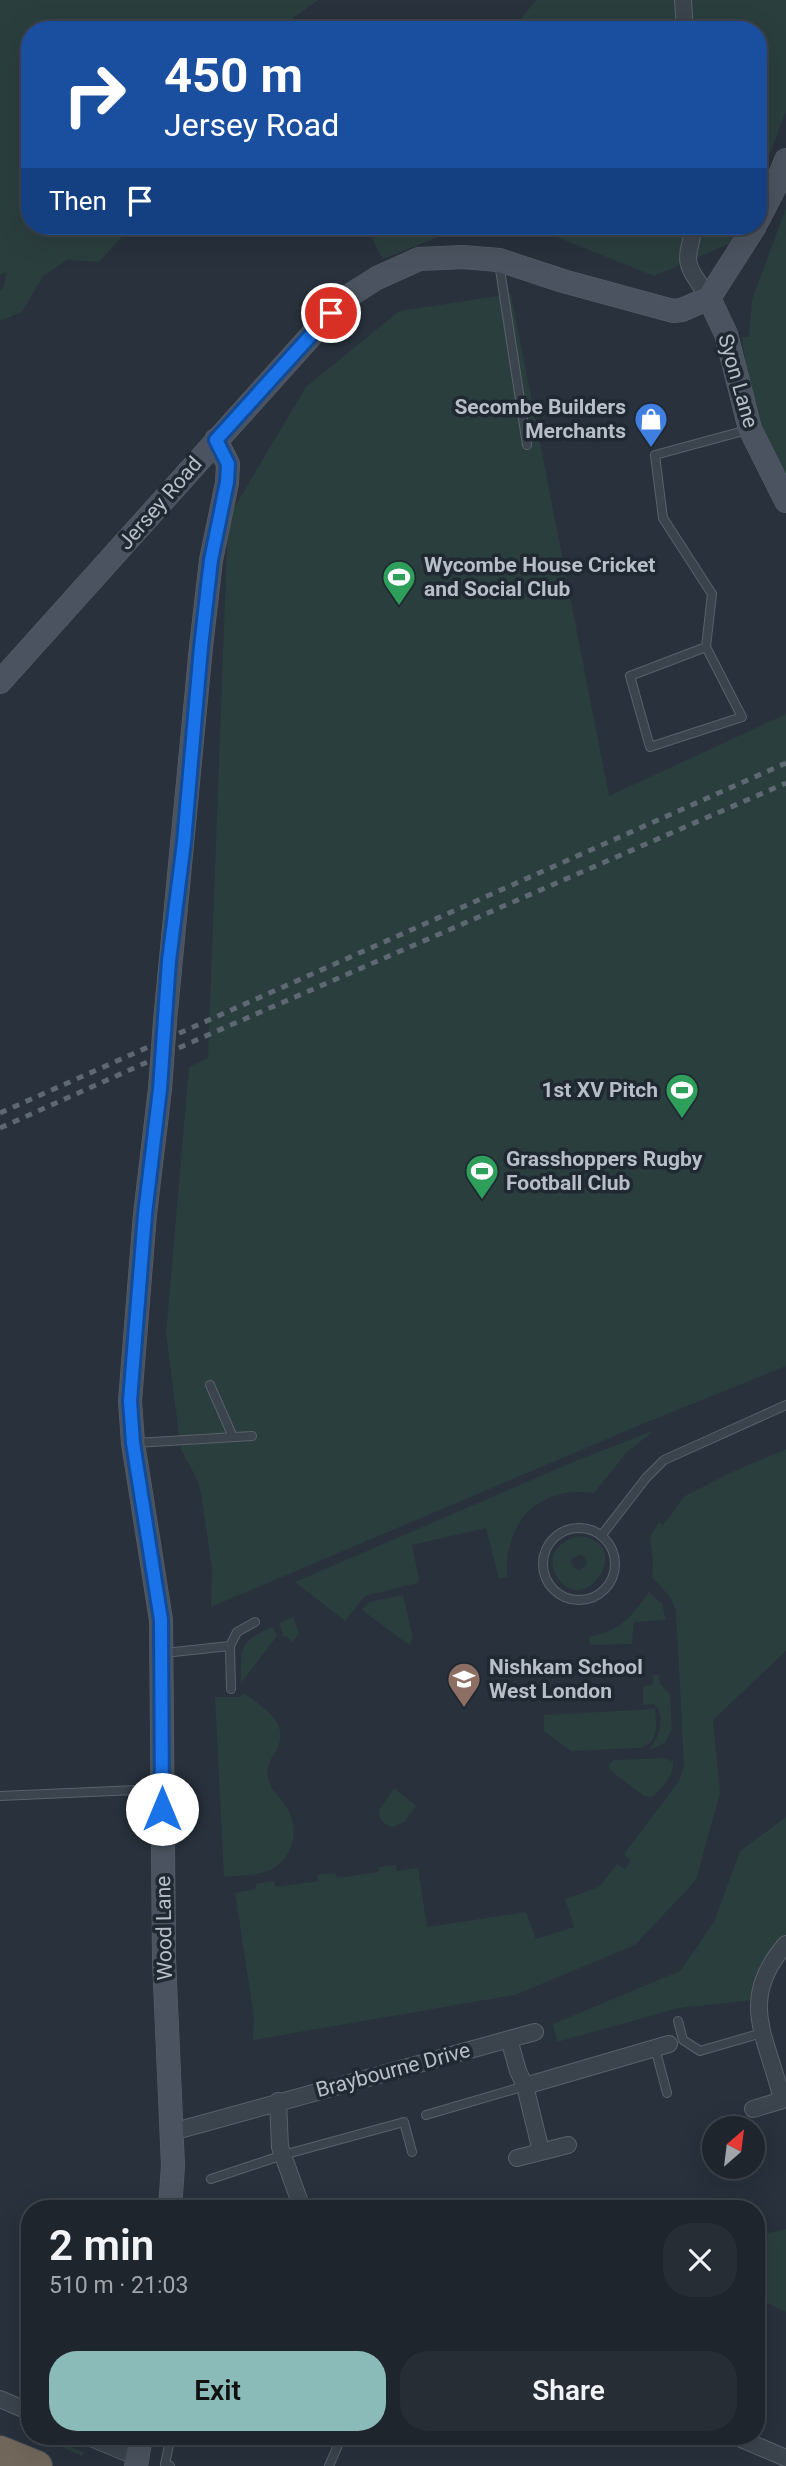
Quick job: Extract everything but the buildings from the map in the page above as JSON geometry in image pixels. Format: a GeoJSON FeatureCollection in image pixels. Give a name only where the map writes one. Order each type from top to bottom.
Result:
{"type":"FeatureCollection","features":[{"type":"Feature","properties":{"kind":"highway"},"geometry":{"type":"LineString","coordinates":[[0,2451],[37,2466]]}},
{"type":"Feature","properties":{"kind":"street"},"geometry":{"type":"LineString","coordinates":[[683,0],[684,21]]}},
{"type":"Feature","properties":{"kind":"street"},"geometry":{"type":"LineString","coordinates":[[767,202],[786,160]]}},
{"type":"Feature","properties":{"kind":"street"},"geometry":{"type":"LineString","coordinates":[[692,235],[687,254],[688,265],[709,298],[749,235]]}},
{"type":"Feature","properties":{"kind":"street","name":"Jersey Road"},"geometry":{"type":"LineString","coordinates":[[0,681],[344,299],[377,278],[419,259],[463,257],[499,260],[563,281],[673,311],[682,310],[709,298]]}},
{"type":"Feature","properties":{"kind":"street","name":"Syon Lane"},"geometry":{"type":"LineString","coordinates":[[709,298],[726,334],[750,429],[786,501]]}},
{"type":"Feature","properties":{"kind":"street","name":"Wood Lane"},"geometry":{"type":"LineString","coordinates":[[171,2200],[173,2166],[164,1959],[161,1620],[133,1443],[130,1401],[145,1214],[160,1089],[201,647],[211,560],[227,482],[228,464],[216,440]]}},
{"type":"Feature","properties":{"kind":"street"},"geometry":{"type":"LineString","coordinates":[[753,2109],[784,2100],[762,2033],[757,2008],[761,1985],[771,1961],[786,1944]]}},
{"type":"Feature","properties":{"kind":"street","name":"Braybourne Drive"},"geometry":{"type":"LineString","coordinates":[[172,2132],[535,2032]]}},
{"type":"Feature","properties":{"kind":"street"},"geometry":{"type":"LineString","coordinates":[[509,2039],[525,2086],[541,2151]]}},
{"type":"Feature","properties":{"kind":"street"},"geometry":{"type":"LineString","coordinates":[[525,2086],[662,2046]]}},
{"type":"Feature","properties":{"kind":"street"},"geometry":{"type":"LineString","coordinates":[[278,2101],[280,2147],[299,2200]]}},
{"type":"Feature","properties":{"kind":"street"},"geometry":{"type":"LineString","coordinates":[[517,2158],[568,2145]]}},
{"type":"Feature","properties":{"kind":"street"},"geometry":{"type":"LineString","coordinates":[[0,2399],[21,2408]]}},
{"type":"Feature","properties":{"kind":"street"},"geometry":{"type":"LineString","coordinates":[[114,2445],[138,2453]]}},
{"type":"Feature","properties":{"kind":"street"},"geometry":{"type":"LineString","coordinates":[[755,2445],[786,2458]]}},
{"type":"Feature","properties":{"kind":"lane"},"geometry":{"type":"LineString","coordinates":[[499,260],[527,445]]}},
{"type":"Feature","properties":{"kind":"lane"},"geometry":{"type":"LineString","coordinates":[[706,647],[630,676],[650,747],[742,717],[706,647],[712,594],[663,518],[655,455],[750,429]]}},
{"type":"Feature","properties":{"kind":"lane"},"geometry":{"type":"LineString","coordinates":[[210,1385],[233,1437]]}},
{"type":"Feature","properties":{"kind":"lane"},"geometry":{"type":"LineString","coordinates":[[601,1536],[646,1478],[664,1460],[786,1405]]}},
{"type":"Feature","properties":{"kind":"lane"},"geometry":{"type":"LineString","coordinates":[[133,1443],[252,1436]]}},
{"type":"Feature","properties":{"kind":"lane"},"geometry":{"type":"LineString","coordinates":[[579,1528],[591,1530],[601,1536],[614,1556],[615,1568],[605,1589],[596,1596],[572,1600],[552,1588],[543,1566],[549,1544],[568,1530],[579,1528]]}},
{"type":"Feature","properties":{"kind":"lane"},"geometry":{"type":"LineString","coordinates":[[231,1689],[230,1646],[237,1632],[255,1622]]}},
{"type":"Feature","properties":{"kind":"lane"},"geometry":{"type":"LineString","coordinates":[[161,1653],[230,1646]]}},
{"type":"Feature","properties":{"kind":"lane"},"geometry":{"type":"LineString","coordinates":[[0,1796],[162,1789]]}},
{"type":"Feature","properties":{"kind":"lane"},"geometry":{"type":"LineString","coordinates":[[678,2021],[684,2040],[699,2051],[762,2033]]}},
{"type":"Feature","properties":{"kind":"lane"},"geometry":{"type":"LineString","coordinates":[[662,2046],[667,2093]]}},
{"type":"Feature","properties":{"kind":"lane"},"geometry":{"type":"LineString","coordinates":[[426,2115],[525,2086]]}},
{"type":"Feature","properties":{"kind":"lane"},"geometry":{"type":"LineString","coordinates":[[211,2179],[283,2155],[404,2122],[412,2152]]}},
{"type":"Feature","properties":{"kind":"lane"},"geometry":{"type":"LineString","coordinates":[[169,2445],[166,2464],[170,2466]]}},
{"type":"Feature","properties":{"kind":"lane"},"geometry":{"type":"LineString","coordinates":[[329,2466],[338,2445]]}},
{"type":"Feature","properties":{"kind":"shaded area"},"geometry":{"type":"Polygon","coordinates":[[[0,0],[318,0],[289,21],[21,21],[21,235],[124,235],[99,262],[67,260],[43,276],[22,312],[0,321],[0,290],[4,287],[6,272],[0,275],[0,0]]]}},
{"type":"Feature","properties":{"kind":"shaded area"},"geometry":{"type":"Polygon","coordinates":[[[536,0],[786,0],[786,111],[767,161],[767,21],[519,21],[536,0]]]}},
{"type":"Feature","properties":{"kind":"shaded area"},"geometry":{"type":"Polygon","coordinates":[[[786,208],[786,477],[768,442],[749,390],[742,337],[749,337],[752,300],[786,208]]]}},
{"type":"Feature","properties":{"kind":"shaded area"},"geometry":{"type":"Polygon","coordinates":[[[370,235],[444,235],[383,259],[370,235]]]}},
{"type":"Feature","properties":{"kind":"shaded area"},"geometry":{"type":"Polygon","coordinates":[[[552,235],[738,235],[736,241],[654,276],[552,235]]]}},
{"type":"Feature","properties":{"kind":"shaded area"},"geometry":{"type":"Polygon","coordinates":[[[511,294],[609,796],[786,714],[786,1366],[211,1607],[212,1569],[201,1493],[196,1477],[181,1450],[166,1334],[189,1067],[208,1058],[228,518],[306,387],[399,311],[511,294]]]}},
{"type":"Feature","properties":{"kind":"shaded area"},"geometry":{"type":"Polygon","coordinates":[[[655,1430],[627,1452],[594,1493],[556,1495],[528,1512],[511,1540],[507,1577],[499,1579],[486,1528],[412,1545],[419,1578],[417,1583],[365,1596],[345,1621],[295,1582],[573,1462],[655,1430]]]}},
{"type":"Feature","properties":{"kind":"shaded area"},"geometry":{"type":"Polygon","coordinates":[[[786,1449],[786,1651],[713,1720],[720,1793],[696,1880],[635,1945],[515,1995],[253,2040],[254,2017],[235,1893],[256,1889],[256,1884],[274,1881],[276,1887],[318,1881],[317,1875],[335,1873],[337,1878],[379,1872],[378,1867],[396,1865],[397,1871],[418,1868],[427,1927],[526,1912],[536,1939],[574,1927],[565,1899],[599,1887],[617,1864],[625,1869],[631,1861],[624,1854],[679,1781],[684,1766],[676,1610],[670,1597],[652,1577],[650,1536],[659,1522],[663,1525],[685,1496],[786,1449]]]}},
{"type":"Feature","properties":{"kind":"shaded area"},"geometry":{"type":"Polygon","coordinates":[[[580,1536],[597,1542],[604,1552],[605,1564],[600,1576],[579,1590],[567,1587],[556,1575],[552,1561],[561,1544],[580,1536]],[[583,1556],[572,1558],[575,1569],[585,1567],[587,1562],[583,1556]]]}},
{"type":"Feature","properties":{"kind":"shaded area"},"geometry":{"type":"Polygon","coordinates":[[[649,1592],[662,1604],[666,1620],[634,1622],[632,1644],[590,1645],[589,1637],[610,1631],[625,1621],[649,1592]]]}},
{"type":"Feature","properties":{"kind":"shaded area"},"geometry":{"type":"Polygon","coordinates":[[[403,1595],[413,1638],[409,1645],[362,1610],[369,1602],[403,1595]]]}},
{"type":"Feature","properties":{"kind":"shaded area"},"geometry":{"type":"Polygon","coordinates":[[[293,1617],[299,1633],[293,1642],[286,1636],[282,1637],[279,1623],[293,1617]]]}},
{"type":"Feature","properties":{"kind":"shaded area"},"geometry":{"type":"Polygon","coordinates":[[[273,1627],[277,1636],[241,1683],[244,1647],[253,1637],[273,1627]]]}},
{"type":"Feature","properties":{"kind":"shaded area"},"geometry":{"type":"Polygon","coordinates":[[[653,1675],[659,1675],[660,1684],[670,1694],[672,1729],[665,1743],[649,1750],[656,1740],[661,1721],[654,1704],[643,1705],[643,1686],[653,1685],[653,1675]]]}},
{"type":"Feature","properties":{"kind":"shaded area"},"geometry":{"type":"Polygon","coordinates":[[[243,1693],[271,1715],[280,1729],[278,1747],[269,1764],[268,1776],[273,1790],[291,1816],[294,1833],[290,1850],[272,1869],[255,1874],[224,1877],[215,1697],[240,1697],[243,1693]]]}},
{"type":"Feature","properties":{"kind":"shaded area"},"geometry":{"type":"Polygon","coordinates":[[[655,1709],[654,1738],[646,1746],[639,1748],[571,1751],[544,1731],[544,1715],[655,1709]]]}},
{"type":"Feature","properties":{"kind":"shaded area"},"geometry":{"type":"Polygon","coordinates":[[[665,1758],[673,1762],[672,1772],[659,1791],[651,1797],[644,1796],[608,1766],[613,1760],[665,1758]]]}},
{"type":"Feature","properties":{"kind":"shaded area"},"geometry":{"type":"Polygon","coordinates":[[[394,1788],[416,1806],[405,1821],[394,1827],[383,1822],[379,1810],[394,1788]]]}},
{"type":"Feature","properties":{"kind":"shaded area"},"geometry":{"type":"Polygon","coordinates":[[[786,1817],[786,1935],[763,1961],[753,2000],[679,2008],[557,2042],[553,2024],[680,1971],[714,1922],[740,1851],[786,1817]]]}},
{"type":"Feature","properties":{"kind":"shaded area"},"geometry":{"type":"Polygon","coordinates":[[[786,2229],[786,2312],[765,2302],[765,2234],[786,2229]]]}},
{"type":"Feature","properties":{"kind":"shaded area"},"geometry":{"type":"Polygon","coordinates":[[[57,2445],[67,2445],[84,2452],[82,2456],[57,2445]]]}},
{"type":"Feature","properties":{"kind":"railway"},"geometry":{"type":"LineString","coordinates":[[0,1113],[786,763]]}},
{"type":"Feature","properties":{"kind":"railway"},"geometry":{"type":"LineString","coordinates":[[0,1128],[786,783]]}},
{"type":"Feature","properties":{"kind":"place","name":"Secombe Builders Merchants"},"geometry":{"type":"Point","coordinates":[651,449]}},
{"type":"Feature","properties":{"kind":"place","name":"Wycombe House Cricket and Social Club"},"geometry":{"type":"Point","coordinates":[399,607]}},
{"type":"Feature","properties":{"kind":"place","name":"1st XV Pitch"},"geometry":{"type":"Point","coordinates":[682,1120]}},
{"type":"Feature","properties":{"kind":"place","name":"Grasshoppers Rugby Football Club"},"geometry":{"type":"Point","coordinates":[482,1201]}},
{"type":"Feature","properties":{"kind":"place","name":"Nishkam School West London"},"geometry":{"type":"Point","coordinates":[464,1709]}},
{"type":"Feature","properties":{"kind":"route"},"geometry":{"type":"LineString","coordinates":[[162,1809],[161,1620],[133,1443],[130,1401],[145,1214],[160,1089],[169,961],[184,842],[201,647],[211,560],[227,482],[228,464],[216,440],[331,313]]}}]}
